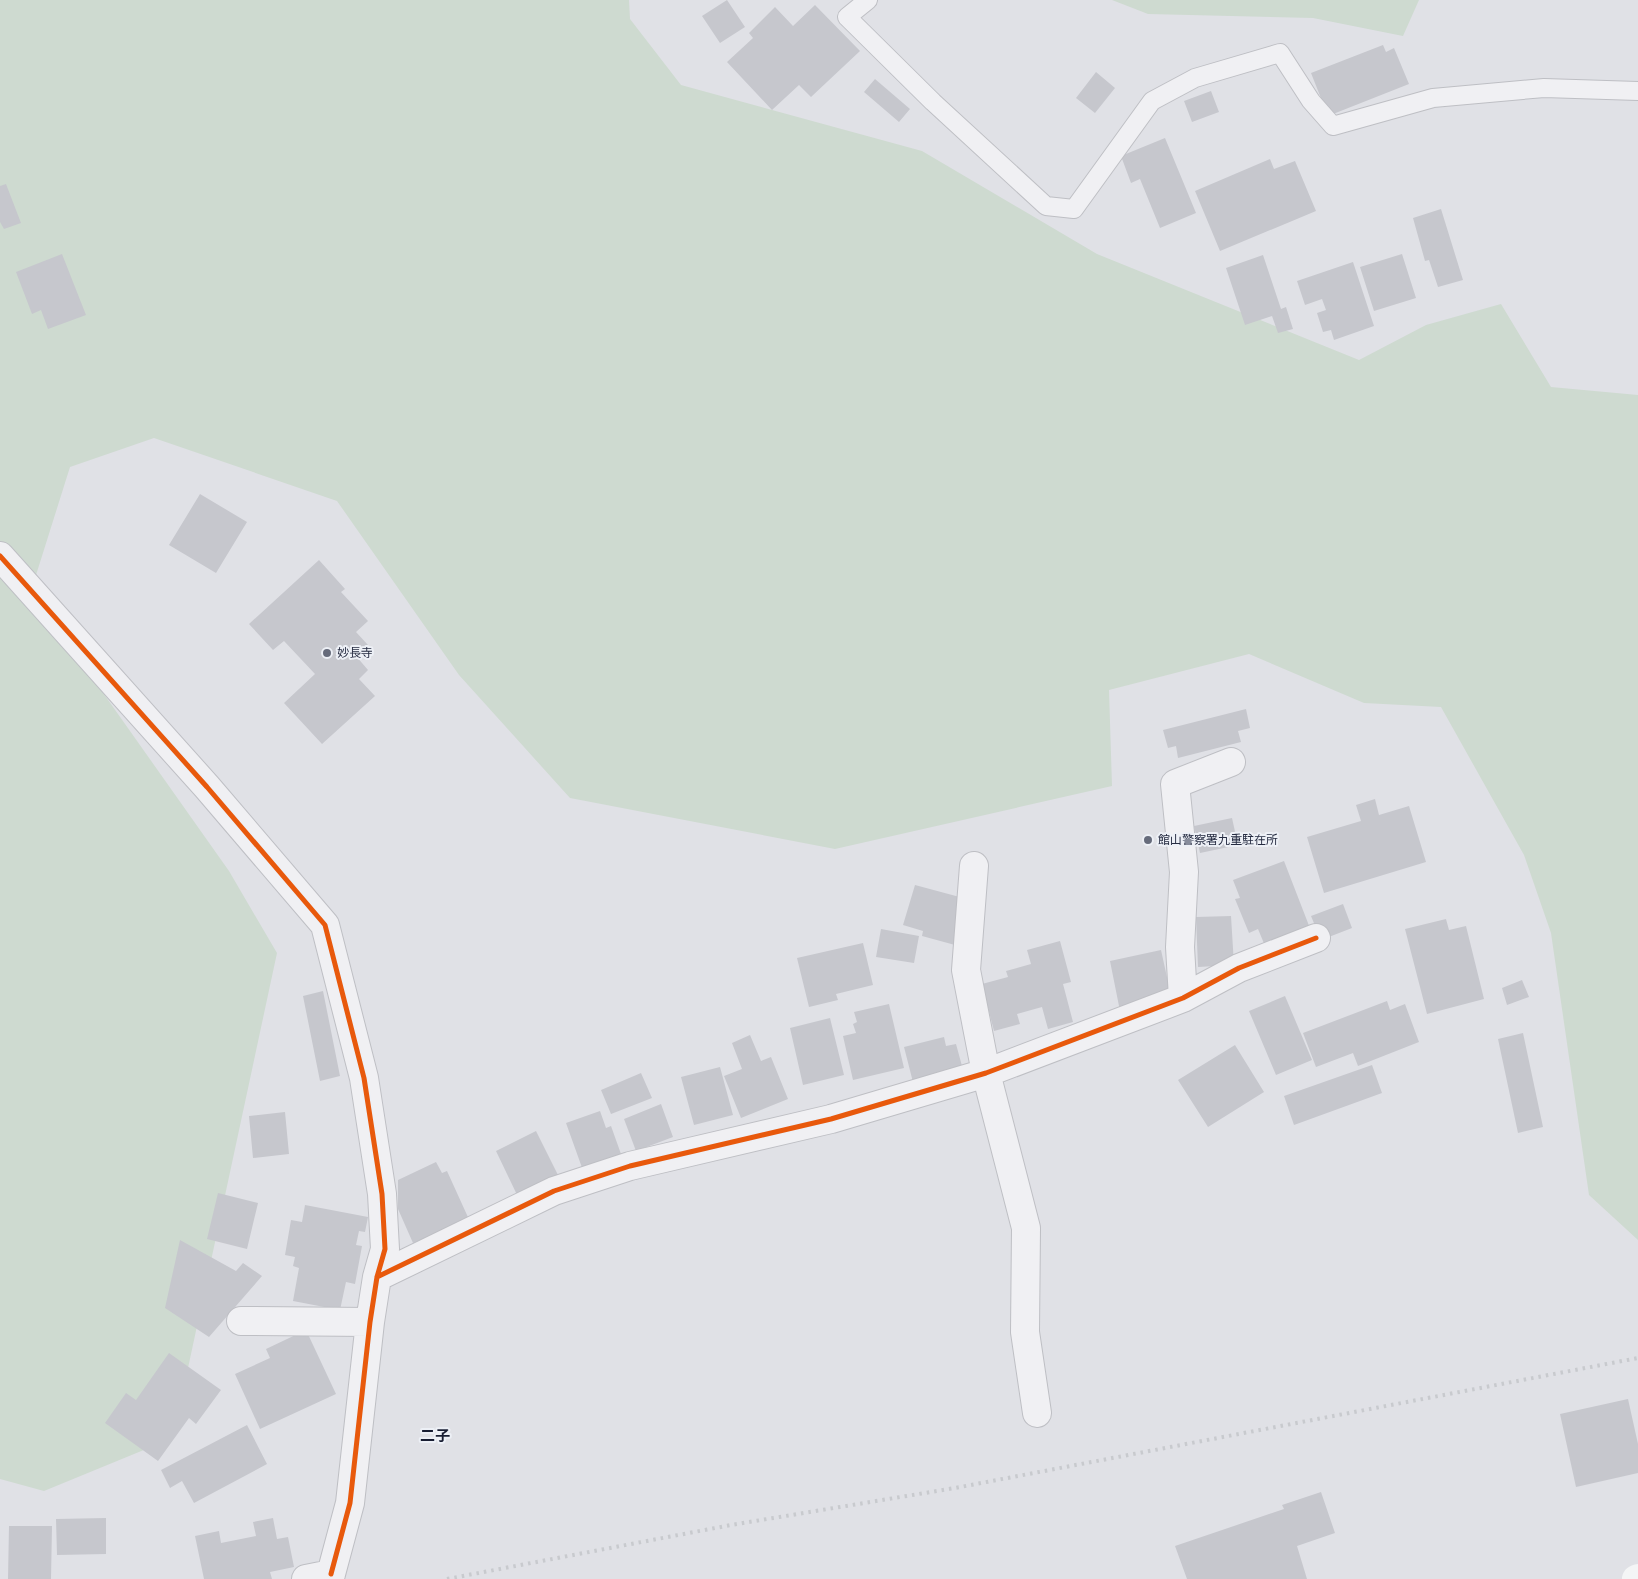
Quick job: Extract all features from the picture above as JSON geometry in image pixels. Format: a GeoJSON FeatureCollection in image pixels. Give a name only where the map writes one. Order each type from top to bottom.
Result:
{"type":"FeatureCollection","features":[{"type":"Feature","properties":{"kind":"street"},"geometry":{"type":"LineString","coordinates":[[0,556],[200,780],[325,925],[364,1078],[382,1194],[385,1249],[377,1277],[370,1322],[350,1503],[324,1577]]}},
{"type":"Feature","properties":{"kind":"street"},"geometry":{"type":"LineString","coordinates":[[1183,998],[1180,947],[1184,872],[1176,784],[1231,762]]}},
{"type":"Feature","properties":{"kind":"street"},"geometry":{"type":"LineString","coordinates":[[974,866],[966,970],[986,1073],[1026,1228],[1025,1332],[1036,1413]]}},
{"type":"Feature","properties":{"kind":"street"},"geometry":{"type":"LineString","coordinates":[[377,1277],[563,1189],[630,1166],[831,1119],[986,1073],[1183,998],[1239,968],[1316,938]]}},
{"type":"Feature","properties":{"kind":"street"},"geometry":{"type":"LineString","coordinates":[[241,1321],[370,1322]]}},
{"type":"Feature","properties":{"kind":"lane"},"geometry":{"type":"LineString","coordinates":[[868,0],[847,17],[932,102],[1046,206],[1074,210],[1152,101],[1195,78],[1280,53],[1311,102],[1333,126],[1433,98],[1544,88],[1638,91]]}},
{"type":"Feature","properties":{"kind":"shaded area"},"geometry":{"type":"Polygon","coordinates":[[[0,0],[629,0],[630,19],[681,85],[922,151],[1097,254],[1359,360],[1426,325],[1501,304],[1551,387],[1638,395],[1638,1240],[1589,1195],[1551,933],[1524,855],[1441,707],[1364,703],[1249,654],[1109,690],[1112,786],[835,849],[570,798],[459,675],[337,501],[154,438],[70,467],[31,591],[229,871],[277,953],[173,1438],[44,1491],[0,1479],[0,0]]]}},
{"type":"Feature","properties":{"kind":"shaded area"},"geometry":{"type":"Polygon","coordinates":[[[1112,0],[1419,0],[1403,36],[1313,18],[1148,14],[1112,0]]]}},
{"type":"Feature","properties":{"kind":"building"},"geometry":{"type":"Polygon","coordinates":[[[727,0],[745,27],[720,43],[702,16],[727,0]]]}},
{"type":"Feature","properties":{"kind":"building"},"geometry":{"type":"Polygon","coordinates":[[[815,5],[860,51],[811,97],[799,85],[772,110],[727,62],[753,38],[749,33],[775,7],[793,26],[815,5]]]}},
{"type":"Feature","properties":{"kind":"building"},"geometry":{"type":"Polygon","coordinates":[[[1383,45],[1386,52],[1394,48],[1409,84],[1328,116],[1311,73],[1383,45]]]}},
{"type":"Feature","properties":{"kind":"building"},"geometry":{"type":"Polygon","coordinates":[[[1096,72],[1115,88],[1095,113],[1076,98],[1096,72]]]}},
{"type":"Feature","properties":{"kind":"building"},"geometry":{"type":"Polygon","coordinates":[[[875,79],[910,109],[899,122],[864,92],[875,79]]]}},
{"type":"Feature","properties":{"kind":"building"},"geometry":{"type":"Polygon","coordinates":[[[1211,91],[1219,112],[1192,122],[1184,101],[1211,91]]]}},
{"type":"Feature","properties":{"kind":"building"},"geometry":{"type":"Polygon","coordinates":[[[1165,138],[1196,213],[1160,228],[1140,179],[1131,183],[1121,156],[1165,138]]]}},
{"type":"Feature","properties":{"kind":"building"},"geometry":{"type":"Polygon","coordinates":[[[1270,159],[1274,169],[1295,161],[1316,211],[1220,251],[1195,191],[1270,159]]]}},
{"type":"Feature","properties":{"kind":"building"},"geometry":{"type":"Polygon","coordinates":[[[6,184],[21,223],[4,229],[0,222],[0,186],[6,184]]]}},
{"type":"Feature","properties":{"kind":"building"},"geometry":{"type":"Polygon","coordinates":[[[1441,209],[1463,280],[1438,287],[1429,260],[1425,261],[1413,218],[1441,209]]]}},
{"type":"Feature","properties":{"kind":"building"},"geometry":{"type":"Polygon","coordinates":[[[62,254],[86,315],[48,329],[41,310],[32,314],[16,272],[62,254]]]}},
{"type":"Feature","properties":{"kind":"building"},"geometry":{"type":"Polygon","coordinates":[[[1402,254],[1416,298],[1374,311],[1360,267],[1402,254]]]}},
{"type":"Feature","properties":{"kind":"building"},"geometry":{"type":"Polygon","coordinates":[[[1263,255],[1281,309],[1286,307],[1293,329],[1278,333],[1272,316],[1245,325],[1226,268],[1263,255]]]}},
{"type":"Feature","properties":{"kind":"building"},"geometry":{"type":"Polygon","coordinates":[[[1353,262],[1374,326],[1334,340],[1331,330],[1323,332],[1317,313],[1326,310],[1322,299],[1305,305],[1297,281],[1353,262]]]}},
{"type":"Feature","properties":{"kind":"building"},"geometry":{"type":"Polygon","coordinates":[[[200,494],[247,522],[216,573],[169,545],[200,494]]]}},
{"type":"Feature","properties":{"kind":"building","name":"妙長寺"},"geometry":{"type":"Polygon","coordinates":[[[319,560],[345,589],[341,592],[368,621],[356,632],[368,645],[356,656],[368,670],[359,679],[375,696],[322,744],[284,703],[315,674],[284,641],[273,650],[249,624],[319,560]]]}},
{"type":"Feature","properties":{"kind":"building"},"geometry":{"type":"Polygon","coordinates":[[[1246,709],[1250,728],[1238,731],[1241,742],[1178,758],[1176,746],[1168,748],[1163,730],[1246,709]]]}},
{"type":"Feature","properties":{"kind":"building"},"geometry":{"type":"Polygon","coordinates":[[[1375,799],[1379,815],[1409,806],[1426,862],[1324,893],[1307,837],[1361,821],[1356,805],[1375,799]]]}},
{"type":"Feature","properties":{"kind":"building"},"geometry":{"type":"Polygon","coordinates":[[[1232,818],[1238,845],[1200,853],[1194,826],[1232,818]]]}},
{"type":"Feature","properties":{"kind":"building"},"geometry":{"type":"Polygon","coordinates":[[[1284,861],[1313,936],[1268,953],[1258,929],[1249,933],[1235,899],[1240,898],[1233,880],[1284,861]]]}},
{"type":"Feature","properties":{"kind":"building"},"geometry":{"type":"Polygon","coordinates":[[[915,885],[967,899],[955,945],[922,936],[923,931],[903,925],[915,885]]]}},
{"type":"Feature","properties":{"kind":"building"},"geometry":{"type":"Polygon","coordinates":[[[1343,904],[1352,928],[1321,940],[1311,916],[1343,904]]]}},
{"type":"Feature","properties":{"kind":"building"},"geometry":{"type":"Polygon","coordinates":[[[1231,916],[1234,965],[1198,967],[1196,917],[1231,916]]]}},
{"type":"Feature","properties":{"kind":"building"},"geometry":{"type":"Polygon","coordinates":[[[1446,919],[1449,930],[1466,926],[1484,999],[1427,1014],[1405,929],[1446,919]]]}},
{"type":"Feature","properties":{"kind":"building"},"geometry":{"type":"Polygon","coordinates":[[[881,929],[919,936],[914,963],[876,957],[881,929]]]}},
{"type":"Feature","properties":{"kind":"building"},"geometry":{"type":"Polygon","coordinates":[[[1060,941],[1071,982],[1063,984],[1073,1022],[1048,1029],[1042,1007],[1017,1014],[1020,1024],[994,1031],[982,984],[1008,977],[1006,971],[1031,964],[1027,950],[1060,941]]]}},
{"type":"Feature","properties":{"kind":"building"},"geometry":{"type":"Polygon","coordinates":[[[863,943],[873,985],[836,994],[838,1000],[809,1007],[797,958],[863,943]]]}},
{"type":"Feature","properties":{"kind":"building"},"geometry":{"type":"Polygon","coordinates":[[[1161,950],[1172,1000],[1120,1011],[1110,961],[1161,950]]]}},
{"type":"Feature","properties":{"kind":"building"},"geometry":{"type":"Polygon","coordinates":[[[1522,980],[1529,997],[1507,1005],[1502,988],[1522,980]]]}},
{"type":"Feature","properties":{"kind":"building"},"geometry":{"type":"Polygon","coordinates":[[[323,991],[340,1076],[320,1081],[303,996],[323,991]]]}},
{"type":"Feature","properties":{"kind":"building"},"geometry":{"type":"Polygon","coordinates":[[[1285,996],[1312,1060],[1276,1075],[1249,1011],[1285,996]]]}},
{"type":"Feature","properties":{"kind":"building"},"geometry":{"type":"Polygon","coordinates":[[[1387,1001],[1390,1010],[1405,1004],[1419,1042],[1358,1066],[1353,1053],[1316,1067],[1303,1033],[1387,1001]]]}},
{"type":"Feature","properties":{"kind":"building"},"geometry":{"type":"Polygon","coordinates":[[[889,1004],[904,1068],[853,1080],[843,1036],[856,1033],[853,1024],[857,1022],[854,1012],[889,1004]]]}},
{"type":"Feature","properties":{"kind":"building"},"geometry":{"type":"Polygon","coordinates":[[[830,1018],[844,1075],[803,1085],[790,1028],[830,1018]]]}},
{"type":"Feature","properties":{"kind":"building"},"geometry":{"type":"Polygon","coordinates":[[[1523,1033],[1543,1127],[1518,1133],[1498,1039],[1523,1033]]]}},
{"type":"Feature","properties":{"kind":"building"},"geometry":{"type":"Polygon","coordinates":[[[750,1035],[761,1061],[771,1057],[788,1099],[741,1118],[724,1076],[742,1069],[732,1043],[750,1035]]]}},
{"type":"Feature","properties":{"kind":"building"},"geometry":{"type":"Polygon","coordinates":[[[944,1037],[946,1046],[956,1044],[965,1077],[915,1090],[904,1047],[944,1037]]]}},
{"type":"Feature","properties":{"kind":"building"},"geometry":{"type":"Polygon","coordinates":[[[1235,1045],[1264,1092],[1208,1127],[1178,1080],[1235,1045]]]}},
{"type":"Feature","properties":{"kind":"building"},"geometry":{"type":"Polygon","coordinates":[[[1372,1065],[1382,1093],[1294,1125],[1284,1096],[1372,1065]]]}},
{"type":"Feature","properties":{"kind":"building"},"geometry":{"type":"Polygon","coordinates":[[[720,1067],[733,1115],[694,1125],[681,1077],[720,1067]]]}},
{"type":"Feature","properties":{"kind":"building"},"geometry":{"type":"Polygon","coordinates":[[[641,1073],[652,1098],[611,1114],[601,1090],[641,1073]]]}},
{"type":"Feature","properties":{"kind":"building"},"geometry":{"type":"Polygon","coordinates":[[[661,1104],[673,1137],[636,1151],[624,1119],[661,1104]]]}},
{"type":"Feature","properties":{"kind":"building"},"geometry":{"type":"Polygon","coordinates":[[[600,1111],[606,1128],[611,1126],[621,1154],[609,1159],[585,1176],[566,1123],[600,1111]]]}},
{"type":"Feature","properties":{"kind":"building"},"geometry":{"type":"Polygon","coordinates":[[[285,1112],[289,1154],[253,1158],[249,1116],[285,1112]]]}},
{"type":"Feature","properties":{"kind":"building"},"geometry":{"type":"Polygon","coordinates":[[[536,1131],[560,1179],[519,1199],[496,1151],[536,1131]]]}},
{"type":"Feature","properties":{"kind":"building"},"geometry":{"type":"Polygon","coordinates":[[[436,1162],[442,1173],[447,1171],[472,1226],[429,1246],[425,1238],[413,1243],[398,1209],[398,1180],[436,1162]]]}},
{"type":"Feature","properties":{"kind":"building"},"geometry":{"type":"Polygon","coordinates":[[[218,1193],[258,1203],[247,1249],[207,1239],[218,1193]]]}},
{"type":"Feature","properties":{"kind":"building"},"geometry":{"type":"Polygon","coordinates":[[[305,1205],[368,1217],[365,1232],[359,1231],[356,1245],[362,1246],[355,1284],[346,1282],[340,1310],[293,1301],[299,1268],[293,1266],[295,1257],[285,1255],[291,1220],[302,1222],[305,1205]]]}},
{"type":"Feature","properties":{"kind":"building"},"geometry":{"type":"Polygon","coordinates":[[[180,1240],[236,1271],[243,1263],[262,1276],[209,1337],[165,1308],[180,1240]]]}},
{"type":"Feature","properties":{"kind":"building"},"geometry":{"type":"Polygon","coordinates":[[[306,1330],[336,1394],[260,1429],[235,1374],[270,1358],[266,1349],[306,1330]]]}},
{"type":"Feature","properties":{"kind":"building"},"geometry":{"type":"Polygon","coordinates":[[[169,1353],[221,1390],[196,1424],[189,1418],[158,1461],[105,1423],[126,1393],[136,1400],[169,1353]]]}},
{"type":"Feature","properties":{"kind":"building"},"geometry":{"type":"Polygon","coordinates":[[[1628,1399],[1638,1444],[1638,1473],[1576,1487],[1560,1414],[1628,1399]]]}},
{"type":"Feature","properties":{"kind":"building"},"geometry":{"type":"Polygon","coordinates":[[[247,1425],[267,1464],[194,1503],[182,1481],[170,1488],[161,1470],[247,1425]]]}},
{"type":"Feature","properties":{"kind":"building"},"geometry":{"type":"Polygon","coordinates":[[[1321,1492],[1335,1533],[1297,1546],[1307,1579],[1187,1579],[1175,1546],[1284,1509],[1282,1505],[1321,1492]]]}},
{"type":"Feature","properties":{"kind":"building"},"geometry":{"type":"Polygon","coordinates":[[[106,1518],[106,1554],[57,1555],[56,1519],[106,1518]]]}},
{"type":"Feature","properties":{"kind":"building"},"geometry":{"type":"Polygon","coordinates":[[[273,1518],[277,1539],[288,1537],[294,1567],[270,1572],[272,1579],[204,1579],[195,1536],[219,1531],[221,1543],[256,1536],[253,1522],[273,1518]]]}},
{"type":"Feature","properties":{"kind":"building"},"geometry":{"type":"Polygon","coordinates":[[[9,1526],[52,1526],[51,1579],[8,1579],[9,1526]]]}},
{"type":"Feature","properties":{"kind":"railway"},"geometry":{"type":"LineString","coordinates":[[447,1579],[731,1525],[955,1488],[1638,1358]]}},
{"type":"Feature","properties":{"kind":"cycle path"},"geometry":{"type":"LineString","coordinates":[[0,556],[207,787],[325,925],[364,1078],[382,1194],[385,1249],[377,1277],[370,1322],[350,1503],[331,1574]]}},
{"type":"Feature","properties":{"kind":"cycle path"},"geometry":{"type":"LineString","coordinates":[[377,1277],[554,1191],[630,1166],[831,1119],[986,1073],[1183,998],[1239,968],[1316,938]]}},
{"type":"Feature","properties":{"kind":"place","name":"妙長寺"},"geometry":{"type":"Point","coordinates":[327,653]}},
{"type":"Feature","properties":{"kind":"place","name":"館山警察署九重駐在所"},"geometry":{"type":"Point","coordinates":[1148,840]}},
{"type":"Feature","properties":{"kind":"district","name":"二子"},"geometry":{"type":"Point","coordinates":[435,1436]}}]}
